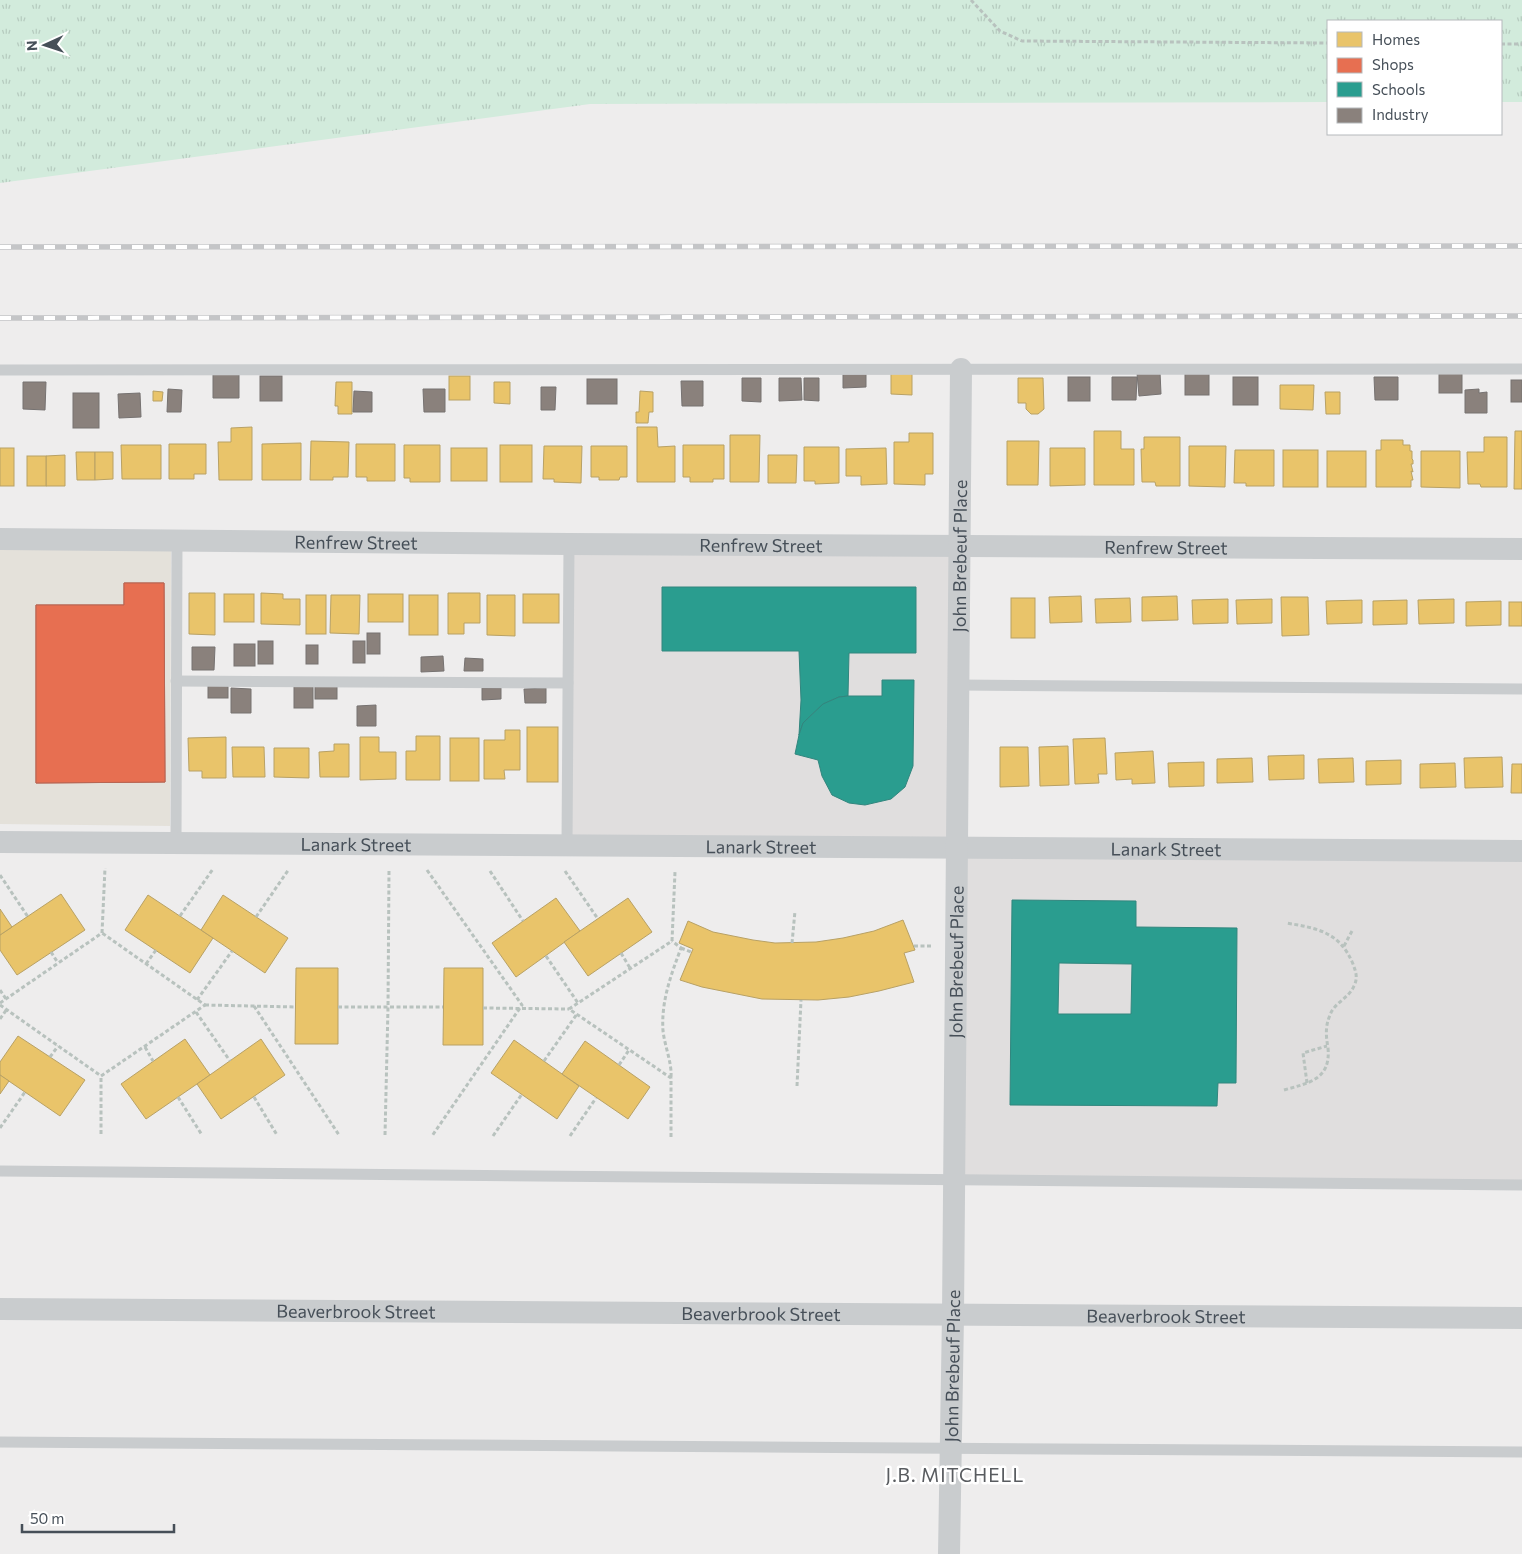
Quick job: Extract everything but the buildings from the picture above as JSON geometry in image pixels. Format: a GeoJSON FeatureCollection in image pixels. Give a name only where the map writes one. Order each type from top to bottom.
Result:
{"type":"FeatureCollection","features":[{"type":"Feature","properties":{"kind":"street","name":"John Brebeuf Place"},"geometry":{"type":"LineString","coordinates":[[949,1554],[953,1314],[961,369]]}},
{"type":"Feature","properties":{"kind":"street","name":"Renfrew Street"},"geometry":{"type":"LineString","coordinates":[[0,539],[1522,549]]}},
{"type":"Feature","properties":{"kind":"street","name":"Lanark Street"},"geometry":{"type":"LineString","coordinates":[[0,842],[1522,851]]}},
{"type":"Feature","properties":{"kind":"street","name":"Beaverbrook Street"},"geometry":{"type":"LineString","coordinates":[[0,1309],[1522,1318]]}},
{"type":"Feature","properties":{"kind":"lane"},"geometry":{"type":"LineString","coordinates":[[0,370],[1522,369]]}},
{"type":"Feature","properties":{"kind":"lane"},"geometry":{"type":"LineString","coordinates":[[176,539],[176,842]]}},
{"type":"Feature","properties":{"kind":"lane"},"geometry":{"type":"LineString","coordinates":[[567,845],[568,544]]}},
{"type":"Feature","properties":{"kind":"lane"},"geometry":{"type":"LineString","coordinates":[[176,681],[568,684]]}},
{"type":"Feature","properties":{"kind":"lane"},"geometry":{"type":"LineString","coordinates":[[958,685],[1522,689]]}},
{"type":"Feature","properties":{"kind":"lane"},"geometry":{"type":"LineString","coordinates":[[0,1172],[1522,1185]]}},
{"type":"Feature","properties":{"kind":"lane"},"geometry":{"type":"LineString","coordinates":[[0,1442],[1522,1452]]}},
{"type":"Feature","properties":{"kind":"path"},"geometry":{"type":"LineString","coordinates":[[971,0],[1000,31],[1022,40],[1327,43]]}},
{"type":"Feature","properties":{"kind":"path"},"geometry":{"type":"LineString","coordinates":[[1502,44],[1522,44]]}},
{"type":"Feature","properties":{"kind":"path"},"geometry":{"type":"LineString","coordinates":[[102,933],[105,868]]}},
{"type":"Feature","properties":{"kind":"path"},"geometry":{"type":"LineString","coordinates":[[180,916],[213,869]]}},
{"type":"Feature","properties":{"kind":"path"},"geometry":{"type":"LineString","coordinates":[[256,917],[288,869]]}},
{"type":"Feature","properties":{"kind":"path"},"geometry":{"type":"LineString","coordinates":[[385,1136],[389,870]]}},
{"type":"Feature","properties":{"kind":"path"},"geometry":{"type":"LineString","coordinates":[[427,870],[522,1005],[432,1136]]}},
{"type":"Feature","properties":{"kind":"path"},"geometry":{"type":"LineString","coordinates":[[490,871],[523,922]]}},
{"type":"Feature","properties":{"kind":"path"},"geometry":{"type":"LineString","coordinates":[[565,871],[598,919]]}},
{"type":"Feature","properties":{"kind":"path"},"geometry":{"type":"LineString","coordinates":[[672,941],[675,872]]}},
{"type":"Feature","properties":{"kind":"path"},"geometry":{"type":"LineString","coordinates":[[0,875],[28,917]]}},
{"type":"Feature","properties":{"kind":"path"},"geometry":{"type":"LineString","coordinates":[[792,943],[795,911]]}},
{"type":"Feature","properties":{"kind":"path"},"geometry":{"type":"LineString","coordinates":[[1284,1090],[1312,1082],[1323,1073],[1328,1061],[1326,1024],[1331,1012],[1353,988],[1357,979],[1344,946],[1337,940],[1310,927],[1286,923]]}},
{"type":"Feature","properties":{"kind":"path"},"geometry":{"type":"LineString","coordinates":[[1344,946],[1352,932]]}},
{"type":"Feature","properties":{"kind":"path"},"geometry":{"type":"LineString","coordinates":[[101,1076],[0,1004],[102,933]]}},
{"type":"Feature","properties":{"kind":"path"},"geometry":{"type":"LineString","coordinates":[[102,933],[205,1006]]}},
{"type":"Feature","properties":{"kind":"path"},"geometry":{"type":"LineString","coordinates":[[569,1009],[672,941]]}},
{"type":"Feature","properties":{"kind":"path"},"geometry":{"type":"LineString","coordinates":[[672,941],[681,948],[692,952]]}},
{"type":"Feature","properties":{"kind":"path"},"geometry":{"type":"LineString","coordinates":[[914,946],[933,946]]}},
{"type":"Feature","properties":{"kind":"path"},"geometry":{"type":"LineString","coordinates":[[671,1137],[672,1070],[666,1052],[663,1030],[664,1006],[670,979],[681,948]]}},
{"type":"Feature","properties":{"kind":"path"},"geometry":{"type":"LineString","coordinates":[[146,964],[156,950]]}},
{"type":"Feature","properties":{"kind":"path"},"geometry":{"type":"LineString","coordinates":[[197,1000],[232,951]]}},
{"type":"Feature","properties":{"kind":"path"},"geometry":{"type":"LineString","coordinates":[[51,952],[58,963]]}},
{"type":"Feature","properties":{"kind":"path"},"geometry":{"type":"LineString","coordinates":[[621,953],[630,968]]}},
{"type":"Feature","properties":{"kind":"path"},"geometry":{"type":"LineString","coordinates":[[546,956],[578,1003]]}},
{"type":"Feature","properties":{"kind":"path"},"geometry":{"type":"LineString","coordinates":[[0,990],[6,999]]}},
{"type":"Feature","properties":{"kind":"path"},"geometry":{"type":"LineString","coordinates":[[797,1086],[801,1000]]}},
{"type":"Feature","properties":{"kind":"path"},"geometry":{"type":"LineString","coordinates":[[101,1076],[205,1006],[296,1007]]}},
{"type":"Feature","properties":{"kind":"path"},"geometry":{"type":"LineString","coordinates":[[254,1006],[339,1135]]}},
{"type":"Feature","properties":{"kind":"path"},"geometry":{"type":"LineString","coordinates":[[338,1007],[443,1007]]}},
{"type":"Feature","properties":{"kind":"path"},"geometry":{"type":"LineString","coordinates":[[483,1008],[569,1009],[672,1078]]}},
{"type":"Feature","properties":{"kind":"path"},"geometry":{"type":"LineString","coordinates":[[0,1019],[7,1009]]}},
{"type":"Feature","properties":{"kind":"path"},"geometry":{"type":"LineString","coordinates":[[196,1012],[230,1061]]}},
{"type":"Feature","properties":{"kind":"path"},"geometry":{"type":"LineString","coordinates":[[544,1061],[577,1014]]}},
{"type":"Feature","properties":{"kind":"path"},"geometry":{"type":"LineString","coordinates":[[50,1057],[58,1046]]}},
{"type":"Feature","properties":{"kind":"path"},"geometry":{"type":"LineString","coordinates":[[1307,1083],[1303,1053],[1327,1046]]}},
{"type":"Feature","properties":{"kind":"path"},"geometry":{"type":"LineString","coordinates":[[144,1047],[154,1061]]}},
{"type":"Feature","properties":{"kind":"path"},"geometry":{"type":"LineString","coordinates":[[619,1065],[629,1050]]}},
{"type":"Feature","properties":{"kind":"path"},"geometry":{"type":"LineString","coordinates":[[101,1076],[101,1134]]}},
{"type":"Feature","properties":{"kind":"path"},"geometry":{"type":"LineString","coordinates":[[0,1128],[25,1092]]}},
{"type":"Feature","properties":{"kind":"path"},"geometry":{"type":"LineString","coordinates":[[493,1136],[522,1094]]}},
{"type":"Feature","properties":{"kind":"path"},"geometry":{"type":"LineString","coordinates":[[178,1097],[202,1135]]}},
{"type":"Feature","properties":{"kind":"path"},"geometry":{"type":"LineString","coordinates":[[254,1097],[277,1135]]}},
{"type":"Feature","properties":{"kind":"path"},"geometry":{"type":"LineString","coordinates":[[570,1136],[596,1098]]}},
{"type":"Feature","properties":{"kind":"shaded area"},"geometry":{"type":"Polygon","coordinates":[[[569,544],[959,545],[957,847],[567,845],[569,544]]]}},
{"type":"Feature","properties":{"kind":"shaded area"},"geometry":{"type":"Polygon","coordinates":[[[171,547],[170,826],[0,824],[0,549],[171,547]]]}},
{"type":"Feature","properties":{"kind":"shaded area"},"geometry":{"type":"Polygon","coordinates":[[[957,847],[1522,851],[1522,1185],[954,1180],[957,847]]]}},
{"type":"Feature","properties":{"kind":"green space"},"geometry":{"type":"Polygon","coordinates":[[[0,0],[1522,0],[1522,102],[1502,102],[1502,20],[1327,20],[1327,102],[590,104],[0,183],[0,0]]]}},
{"type":"Feature","properties":{"kind":"railway"},"geometry":{"type":"LineString","coordinates":[[0,247],[1522,246]]}},
{"type":"Feature","properties":{"kind":"railway"},"geometry":{"type":"LineString","coordinates":[[0,318],[1522,316]]}},
{"type":"Feature","properties":{"kind":"district","name":"J.B. MITCHELL"},"geometry":{"type":"Point","coordinates":[955,1474]}}]}
